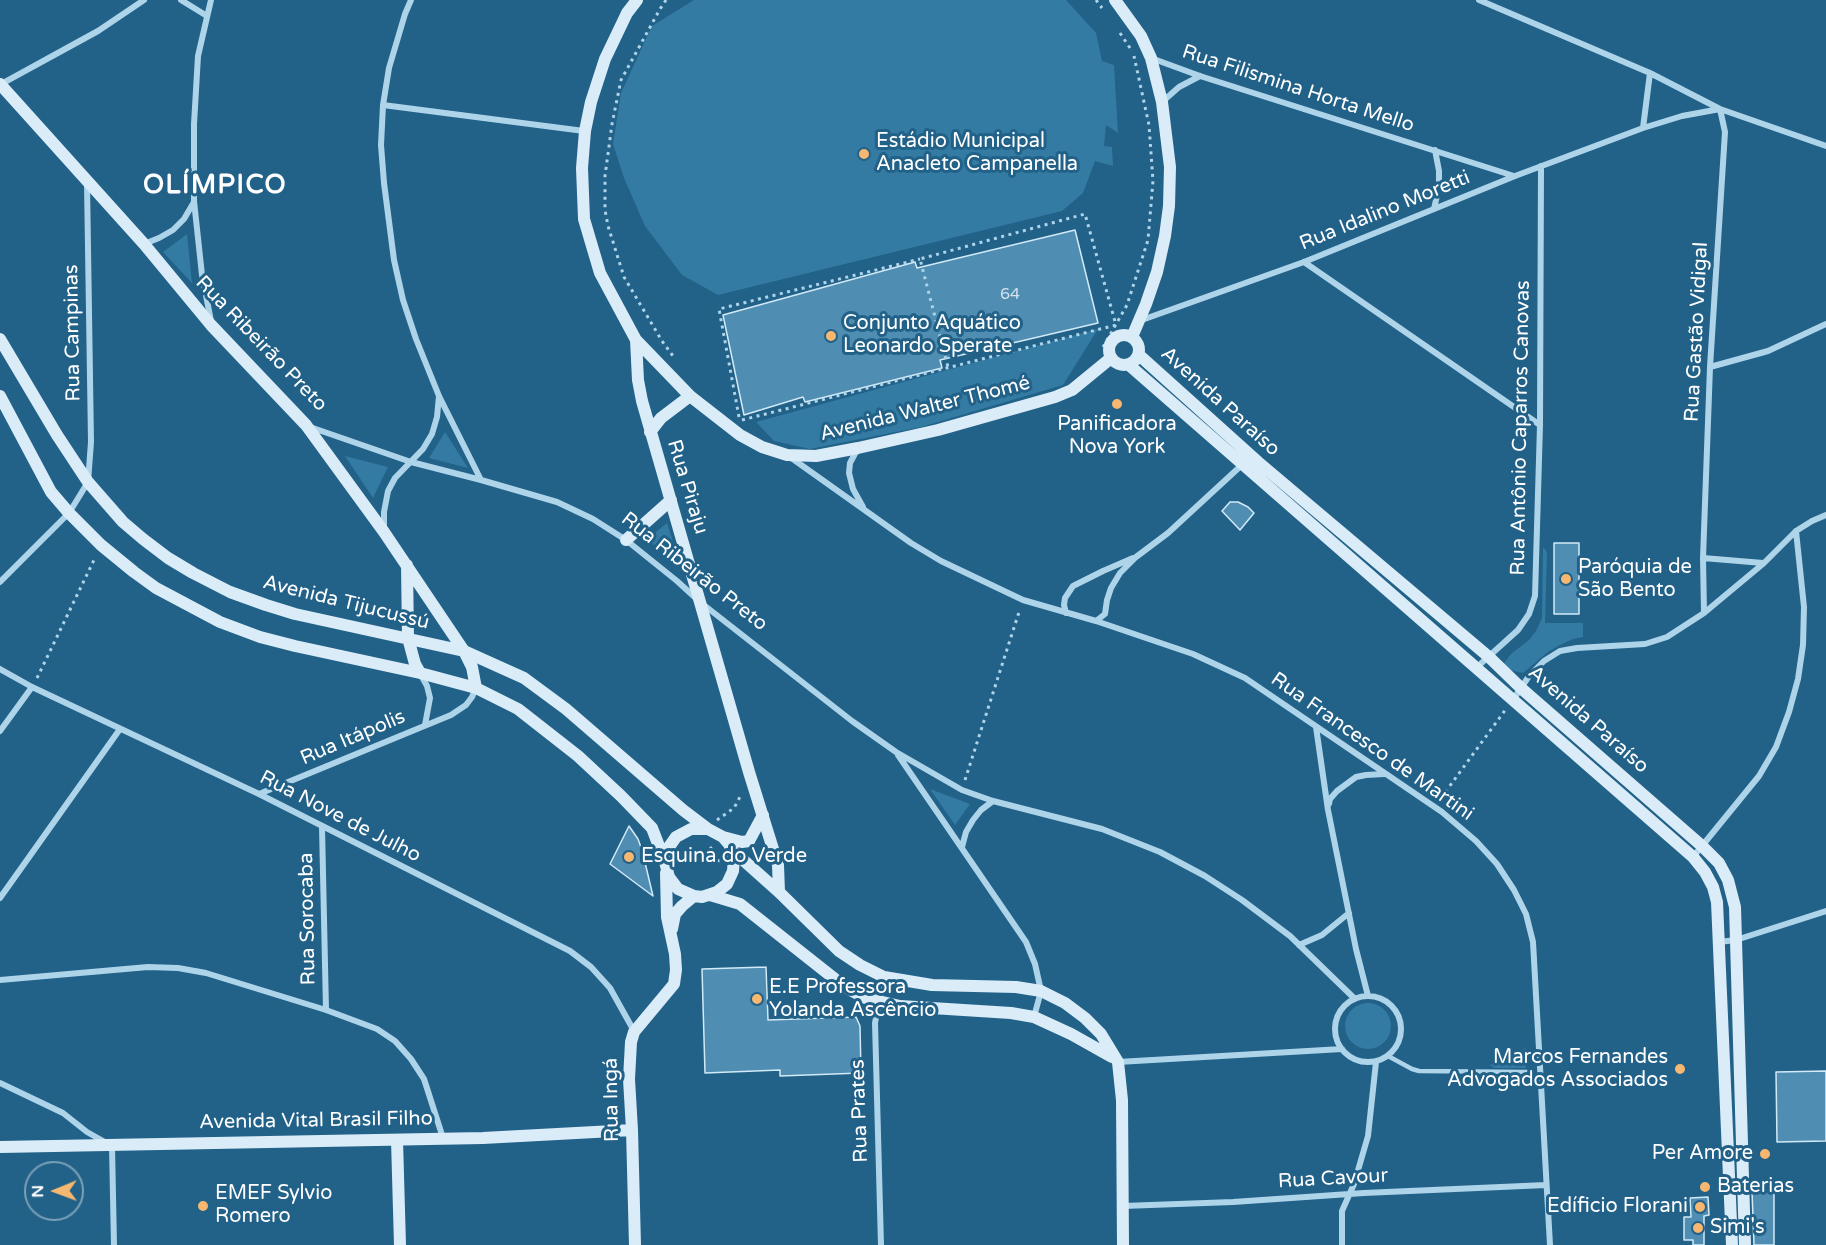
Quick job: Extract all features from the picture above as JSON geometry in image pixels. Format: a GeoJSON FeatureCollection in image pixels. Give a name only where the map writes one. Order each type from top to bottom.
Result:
{"type":"FeatureCollection","features":[{"type":"Feature","properties":{"kind":"street"},"geometry":{"type":"LineString","coordinates":[[0,84],[98,31],[144,0]]}},
{"type":"Feature","properties":{"kind":"street"},"geometry":{"type":"LineString","coordinates":[[181,0],[207,16]]}},
{"type":"Feature","properties":{"kind":"street"},"geometry":{"type":"LineString","coordinates":[[211,0],[198,56],[194,124],[195,201],[202,275],[212,325]]}},
{"type":"Feature","properties":{"kind":"street"},"geometry":{"type":"LineString","coordinates":[[411,0],[388,68],[383,105],[381,145],[394,260],[416,339],[439,396],[481,480]]}},
{"type":"Feature","properties":{"kind":"street","name":"Avenida Walter Thomé"},"geometry":{"type":"LineString","coordinates":[[638,0],[627,14],[605,59],[591,102],[585,131],[582,168],[584,219],[600,273],[636,340],[690,396],[740,435],[762,447],[788,455],[816,456],[858,448],[938,430],[1055,397],[1072,390],[1111,358]]}},
{"type":"Feature","properties":{"kind":"street"},"geometry":{"type":"LineString","coordinates":[[1115,0],[1141,36],[1151,58],[1162,102],[1170,167],[1169,206],[1157,272],[1132,337]]}},
{"type":"Feature","properties":{"kind":"street"},"geometry":{"type":"LineString","coordinates":[[1479,0],[1650,73],[1720,109],[1826,146]]}},
{"type":"Feature","properties":{"kind":"street","name":"Rua Filismina Horta Mello"},"geometry":{"type":"LineString","coordinates":[[1151,58],[1200,76],[1515,176]]}},
{"type":"Feature","properties":{"kind":"street"},"geometry":{"type":"LineString","coordinates":[[1643,129],[1650,73]]}},
{"type":"Feature","properties":{"kind":"street"},"geometry":{"type":"LineString","coordinates":[[1162,102],[1179,87],[1200,76]]}},
{"type":"Feature","properties":{"kind":"street","name":"Rua Ribeirão Preto"},"geometry":{"type":"LineString","coordinates":[[0,84],[144,244],[212,325],[306,425],[411,462],[557,502],[593,519],[626,540],[700,602],[852,721],[896,752],[962,790],[993,801],[1102,829],[1160,852],[1205,876],[1242,900],[1299,945],[1355,999]]}},
{"type":"Feature","properties":{"kind":"street"},"geometry":{"type":"LineString","coordinates":[[383,105],[585,131]]}},
{"type":"Feature","properties":{"kind":"street","name":"Rua Idalino Moretti"},"geometry":{"type":"LineString","coordinates":[[1139,321],[1304,262],[1541,166],[1683,116],[1720,109]]}},
{"type":"Feature","properties":{"kind":"street","name":"Rua Gastão Vidigal"},"geometry":{"type":"LineString","coordinates":[[1704,613],[1703,558],[1710,367],[1725,132],[1720,109]]}},
{"type":"Feature","properties":{"kind":"street","name":"Rua Filismina Horta Mello"},"geometry":{"type":"LineString","coordinates":[[1434,209],[1439,186],[1435,150]]}},
{"type":"Feature","properties":{"kind":"street","name":"Rua Antônio Caparros Canovas"},"geometry":{"type":"LineString","coordinates":[[1476,669],[1518,630],[1529,614],[1534,596],[1540,425],[1541,166]]}},
{"type":"Feature","properties":{"kind":"street","name":"Rua Campinas"},"geometry":{"type":"LineString","coordinates":[[87,183],[92,442],[88,482]]}},
{"type":"Feature","properties":{"kind":"street"},"geometry":{"type":"LineString","coordinates":[[144,244],[173,230],[184,219],[195,201]]}},
{"type":"Feature","properties":{"kind":"street"},"geometry":{"type":"LineString","coordinates":[[1304,262],[1540,425]]}},
{"type":"Feature","properties":{"kind":"street"},"geometry":{"type":"LineString","coordinates":[[1710,367],[1767,351],[1826,324]]}},
{"type":"Feature","properties":{"kind":"street"},"geometry":{"type":"LineString","coordinates":[[1122,334],[1132,337],[1138,345],[1139,355],[1128,365],[1119,364],[1111,358],[1109,349],[1113,339],[1122,334]]}},
{"type":"Feature","properties":{"kind":"street","name":"Avenida Tijucussú"},"geometry":{"type":"LineString","coordinates":[[0,339],[88,482],[123,522],[168,558],[231,592],[295,614],[464,651],[505,668],[539,688],[702,825],[723,837],[732,850],[839,951],[860,965],[884,977],[932,985],[1016,987],[1041,991],[1065,1003],[1085,1018],[1101,1034],[1118,1062]]}},
{"type":"Feature","properties":{"kind":"street","name":"Rua Piraju"},"geometry":{"type":"LineString","coordinates":[[636,340],[638,380],[650,432],[778,865],[779,892]]}},
{"type":"Feature","properties":{"kind":"street","name":"Avenida Paraíso"},"geometry":{"type":"LineString","coordinates":[[1139,355],[1247,460],[1476,669],[1693,857],[1705,872],[1713,887],[1717,902],[1732,1245]]}},
{"type":"Feature","properties":{"kind":"street","name":"Avenida Paraíso"},"geometry":{"type":"LineString","coordinates":[[1128,365],[1489,657],[1522,689],[1719,863],[1728,880],[1734,907],[1745,1245]]}},
{"type":"Feature","properties":{"kind":"street"},"geometry":{"type":"LineString","coordinates":[[0,396],[51,492],[101,545],[156,588],[220,621],[260,637],[476,688],[518,710],[578,756],[652,828],[669,877],[678,889],[694,896],[710,895],[740,904],[845,987],[865,998],[900,1006],[1011,1013],[1034,1017],[1098,1048],[1118,1062],[1342,1049]]}},
{"type":"Feature","properties":{"kind":"street"},"geometry":{"type":"LineString","coordinates":[[384,532],[384,512],[388,491],[395,478],[423,449],[432,434],[439,396]]}},
{"type":"Feature","properties":{"kind":"street"},"geometry":{"type":"LineString","coordinates":[[650,432],[661,418],[690,396]]}},
{"type":"Feature","properties":{"kind":"street"},"geometry":{"type":"LineString","coordinates":[[306,425],[384,532],[464,651],[472,668],[476,688]]}},
{"type":"Feature","properties":{"kind":"street","name":"Rua Francesco de Martini"},"geometry":{"type":"LineString","coordinates":[[858,448],[850,463],[849,473],[853,489],[865,510]]}},
{"type":"Feature","properties":{"kind":"street","name":"Rua Francesco de Martini"},"geometry":{"type":"LineString","coordinates":[[788,455],[911,543],[941,561],[1023,600],[1096,621],[1193,654],[1245,678],[1434,807],[1476,841],[1497,864],[1514,890],[1526,914],[1533,942],[1550,1245]]}},
{"type":"Feature","properties":{"kind":"street"},"geometry":{"type":"LineString","coordinates":[[1096,621],[1105,614],[1107,600],[1120,573],[1136,557],[1168,533],[1247,460]]}},
{"type":"Feature","properties":{"kind":"street"},"geometry":{"type":"LineString","coordinates":[[0,582],[69,513],[88,482]]}},
{"type":"Feature","properties":{"kind":"street"},"geometry":{"type":"LineString","coordinates":[[626,540],[671,500]]}},
{"type":"Feature","properties":{"kind":"street"},"geometry":{"type":"LineString","coordinates":[[1512,700],[1522,689],[1529,676],[1544,661],[1560,651],[1645,644],[1667,637],[1704,613],[1764,563],[1796,531],[1826,515]]}},
{"type":"Feature","properties":{"kind":"street"},"geometry":{"type":"LineString","coordinates":[[1693,857],[1759,776],[1776,747],[1789,712],[1798,679],[1803,645],[1804,607],[1796,531]]}},
{"type":"Feature","properties":{"kind":"street"},"geometry":{"type":"LineString","coordinates":[[1066,613],[1065,598],[1073,586],[1136,557]]}},
{"type":"Feature","properties":{"kind":"street"},"geometry":{"type":"LineString","coordinates":[[1703,558],[1764,563]]}},
{"type":"Feature","properties":{"kind":"street"},"geometry":{"type":"LineString","coordinates":[[406,564],[408,638],[415,664],[420,673]]}},
{"type":"Feature","properties":{"kind":"street","name":"Rua Nove de Julho"},"geometry":{"type":"LineString","coordinates":[[0,669],[32,687],[259,794],[570,951],[591,967],[610,988],[634,1032]]}},
{"type":"Feature","properties":{"kind":"street","name":"Rua Itápolis"},"geometry":{"type":"LineString","coordinates":[[420,673],[430,698],[425,725]]}},
{"type":"Feature","properties":{"kind":"street"},"geometry":{"type":"LineString","coordinates":[[0,731],[32,687]]}},
{"type":"Feature","properties":{"kind":"street","name":"Rua Itápolis"},"geometry":{"type":"LineString","coordinates":[[259,794],[451,715],[466,705],[476,688]]}},
{"type":"Feature","properties":{"kind":"street"},"geometry":{"type":"LineString","coordinates":[[1316,727],[1328,810],[1356,949],[1368,996]]}},
{"type":"Feature","properties":{"kind":"street"},"geometry":{"type":"LineString","coordinates":[[0,898],[120,729]]}},
{"type":"Feature","properties":{"kind":"street"},"geometry":{"type":"LineString","coordinates":[[896,752],[1026,942],[1035,964],[1041,991],[1034,1017]]}},
{"type":"Feature","properties":{"kind":"street"},"geometry":{"type":"LineString","coordinates":[[1328,810],[1330,800],[1337,791],[1356,777],[1385,774]]}},
{"type":"Feature","properties":{"kind":"street"},"geometry":{"type":"LineString","coordinates":[[962,847],[966,832],[973,820],[993,801]]}},
{"type":"Feature","properties":{"kind":"street"},"geometry":{"type":"LineString","coordinates":[[723,837],[742,842],[749,841],[763,815]]}},
{"type":"Feature","properties":{"kind":"street"},"geometry":{"type":"LineString","coordinates":[[666,866],[669,847],[676,837],[702,825]]}},
{"type":"Feature","properties":{"kind":"street","name":"Rua Sorocaba"},"geometry":{"type":"LineString","coordinates":[[322,827],[326,1010]]}},
{"type":"Feature","properties":{"kind":"street"},"geometry":{"type":"LineString","coordinates":[[710,895],[722,888],[730,878],[734,862],[732,850]]}},
{"type":"Feature","properties":{"kind":"street","name":"Rua Ingá"},"geometry":{"type":"LineString","coordinates":[[635,1245],[629,1079],[631,1042],[634,1032],[674,984],[676,970],[666,904],[666,866]]}},
{"type":"Feature","properties":{"kind":"street","name":"Rua Ingá"},"geometry":{"type":"LineString","coordinates":[[671,933],[675,914],[694,896]]}},
{"type":"Feature","properties":{"kind":"street"},"geometry":{"type":"LineString","coordinates":[[1719,942],[1736,940],[1826,911]]}},
{"type":"Feature","properties":{"kind":"street"},"geometry":{"type":"LineString","coordinates":[[1299,945],[1322,934],[1349,913]]}},
{"type":"Feature","properties":{"kind":"street"},"geometry":{"type":"LineString","coordinates":[[0,980],[148,967],[178,968],[206,973],[326,1010],[377,1029],[395,1041],[424,1079],[443,1138]]}},
{"type":"Feature","properties":{"kind":"street","name":"Rua Prates"},"geometry":{"type":"LineString","coordinates":[[881,1245],[875,1023],[884,977]]}},
{"type":"Feature","properties":{"kind":"street"},"geometry":{"type":"LineString","coordinates":[[1368,996],[1390,1005],[1401,1025],[1396,1048],[1388,1056],[1376,1062],[1363,1062],[1351,1058],[1342,1049],[1335,1027],[1338,1016],[1345,1006],[1355,999],[1368,996]]}},
{"type":"Feature","properties":{"kind":"street"},"geometry":{"type":"LineString","coordinates":[[1118,1062],[1122,1100],[1123,1245]]}},
{"type":"Feature","properties":{"kind":"street"},"geometry":{"type":"LineString","coordinates":[[1342,1245],[1342,1211],[1357,1174],[1368,1136],[1376,1062]]}},
{"type":"Feature","properties":{"kind":"street"},"geometry":{"type":"LineString","coordinates":[[0,1083],[63,1113],[87,1132],[112,1146],[114,1245]]}},
{"type":"Feature","properties":{"kind":"street","name":"Avenida Vital Brasil Filho"},"geometry":{"type":"LineString","coordinates":[[0,1147],[483,1138],[632,1130]]}},
{"type":"Feature","properties":{"kind":"street"},"geometry":{"type":"LineString","coordinates":[[397,1140],[400,1245]]}},
{"type":"Feature","properties":{"kind":"street","name":"Rua Cavour"},"geometry":{"type":"LineString","coordinates":[[1122,1206],[1546,1185]]}},
{"type":"Feature","properties":{"kind":"lane"},"geometry":{"type":"LineString","coordinates":[[1388,1056],[1419,1071],[1529,1071]]}},
{"type":"Feature","properties":{"kind":"path"},"geometry":{"type":"LineString","coordinates":[[666,0],[621,80],[605,176],[605,210],[624,277],[674,358]]}},
{"type":"Feature","properties":{"kind":"path"},"geometry":{"type":"LineString","coordinates":[[1096,0],[1102,9]]}},
{"type":"Feature","properties":{"kind":"path"},"geometry":{"type":"LineString","coordinates":[[1098,353],[1127,305],[1148,240],[1153,181],[1149,125],[1133,51],[1114,26]]}},
{"type":"Feature","properties":{"kind":"path"},"geometry":{"type":"LineString","coordinates":[[740,421],[719,309],[920,259],[1085,214],[1116,325]]}},
{"type":"Feature","properties":{"kind":"path"},"geometry":{"type":"LineString","coordinates":[[920,259],[948,368]]}},
{"type":"Feature","properties":{"kind":"path"},"geometry":{"type":"LineString","coordinates":[[740,421],[1116,325]]}},
{"type":"Feature","properties":{"kind":"path"},"geometry":{"type":"LineString","coordinates":[[732,415],[746,426]]}},
{"type":"Feature","properties":{"kind":"path"},"geometry":{"type":"LineString","coordinates":[[32,687],[101,545]]}},
{"type":"Feature","properties":{"kind":"path"},"geometry":{"type":"LineString","coordinates":[[962,790],[1023,600]]}},
{"type":"Feature","properties":{"kind":"path"},"geometry":{"type":"LineString","coordinates":[[1434,807],[1512,700]]}},
{"type":"Feature","properties":{"kind":"path"},"geometry":{"type":"LineString","coordinates":[[702,825],[717,820],[734,808],[746,784],[749,772]]}},
{"type":"Feature","properties":{"kind":"path"},"geometry":{"type":"LineString","coordinates":[[705,844],[715,852],[717,869]]}},
{"type":"Feature","properties":{"kind":"shaded area","name":"Estádio Municipal Anacleto Campanella"},"geometry":{"type":"Polygon","coordinates":[[[694,0],[1066,0],[1096,33],[1102,61],[1114,65],[1118,133],[1106,125],[1104,146],[1112,147],[1113,166],[1095,161],[1083,193],[1062,211],[718,295],[682,275],[645,226],[624,178],[613,144],[621,93],[652,26],[694,0]]]}},
{"type":"Feature","properties":{"kind":"shaded area"},"geometry":{"type":"Polygon","coordinates":[[[187,234],[192,283],[163,252],[187,234]]]}},
{"type":"Feature","properties":{"kind":"shaded area"},"geometry":{"type":"Polygon","coordinates":[[[1098,329],[1063,385],[921,427],[810,449],[774,441],[756,422],[1098,329]]]}},
{"type":"Feature","properties":{"kind":"shaded area"},"geometry":{"type":"Polygon","coordinates":[[[445,432],[468,468],[429,458],[445,432]]]}},
{"type":"Feature","properties":{"kind":"shaded area"},"geometry":{"type":"Polygon","coordinates":[[[345,456],[388,467],[373,498],[345,456]]]}},
{"type":"Feature","properties":{"kind":"shaded area"},"geometry":{"type":"Polygon","coordinates":[[[667,523],[679,560],[646,540],[667,523]]]}},
{"type":"Feature","properties":{"kind":"shaded area"},"geometry":{"type":"Polygon","coordinates":[[[1543,547],[1547,552],[1545,623],[1583,623],[1583,637],[1573,639],[1548,652],[1523,673],[1510,670],[1504,663],[1511,654],[1529,640],[1542,618],[1543,547]]]}},
{"type":"Feature","properties":{"kind":"shaded area"},"geometry":{"type":"Polygon","coordinates":[[[930,789],[970,804],[955,825],[930,789]]]}},
{"type":"Feature","properties":{"kind":"shaded area"},"geometry":{"type":"Polygon","coordinates":[[[1368,1003],[1384,1010],[1391,1026],[1384,1042],[1368,1049],[1352,1042],[1345,1026],[1352,1010],[1368,1003]]]}},
{"type":"Feature","properties":{"kind":"shaded area"},"geometry":{"type":"Polygon","coordinates":[[[1526,1048],[1526,1068],[1494,1068],[1490,1065],[1526,1048]]]}},
{"type":"Feature","properties":{"kind":"building"},"geometry":{"type":"Polygon","coordinates":[[[1075,230],[1098,323],[940,360],[942,368],[805,402],[803,397],[744,415],[723,315],[915,262],[917,268],[1075,230]]]}},
{"type":"Feature","properties":{"kind":"building"},"geometry":{"type":"Polygon","coordinates":[[[1230,502],[1238,502],[1254,513],[1240,530],[1222,511],[1230,502]]]}},
{"type":"Feature","properties":{"kind":"building","name":"Paróquia de São Bento"},"geometry":{"type":"Polygon","coordinates":[[[1554,543],[1579,543],[1579,614],[1554,614],[1554,543]]]}},
{"type":"Feature","properties":{"kind":"building","name":"Esquina do Verde"},"geometry":{"type":"Polygon","coordinates":[[[629,826],[642,850],[653,896],[610,864],[629,826]]]}},
{"type":"Feature","properties":{"kind":"building"},"geometry":{"type":"Polygon","coordinates":[[[766,967],[768,1020],[856,1017],[860,1026],[861,1073],[780,1076],[780,1070],[705,1073],[702,969],[766,967]]]}},
{"type":"Feature","properties":{"kind":"building"},"geometry":{"type":"Polygon","coordinates":[[[1826,1071],[1826,1141],[1777,1142],[1776,1072],[1826,1071]]]}},
{"type":"Feature","properties":{"kind":"building"},"geometry":{"type":"Polygon","coordinates":[[[1774,1190],[1774,1245],[1754,1245],[1752,1191],[1774,1190]]]}},
{"type":"Feature","properties":{"kind":"building"},"geometry":{"type":"Polygon","coordinates":[[[1708,1197],[1709,1215],[1704,1216],[1704,1245],[1693,1245],[1693,1240],[1684,1240],[1684,1217],[1691,1217],[1690,1198],[1708,1197]]]}},
{"type":"Feature","properties":{"kind":"place","name":"Estádio Municipal Anacleto Campanella"},"geometry":{"type":"Point","coordinates":[864,154]}},
{"type":"Feature","properties":{"kind":"place","name":"Conjunto Aquático Leonardo Sperate"},"geometry":{"type":"Point","coordinates":[831,336]}},
{"type":"Feature","properties":{"kind":"place","name":"Panificadora Nova York"},"geometry":{"type":"Point","coordinates":[1117,404]}},
{"type":"Feature","properties":{"kind":"place","name":"Paróquia de São Bento"},"geometry":{"type":"Point","coordinates":[1566,579]}},
{"type":"Feature","properties":{"kind":"place","name":"Esquina do Verde"},"geometry":{"type":"Point","coordinates":[629,857]}},
{"type":"Feature","properties":{"kind":"place","name":"E.E Professora Yolanda Ascêncio"},"geometry":{"type":"Point","coordinates":[757,999]}},
{"type":"Feature","properties":{"kind":"place","name":"Marcos Fernandes Advogados Associados"},"geometry":{"type":"Point","coordinates":[1680,1069]}},
{"type":"Feature","properties":{"kind":"place","name":"Per Amore"},"geometry":{"type":"Point","coordinates":[1765,1154]}},
{"type":"Feature","properties":{"kind":"place","name":"Baterias"},"geometry":{"type":"Point","coordinates":[1705,1187]}},
{"type":"Feature","properties":{"kind":"place","name":"EMEF Sylvio Romero"},"geometry":{"type":"Point","coordinates":[203,1206]}},
{"type":"Feature","properties":{"kind":"place","name":"Edíficio Florani"},"geometry":{"type":"Point","coordinates":[1700,1207]}},
{"type":"Feature","properties":{"kind":"place","name":"Simi's"},"geometry":{"type":"Point","coordinates":[1698,1228]}},
{"type":"Feature","properties":{"kind":"district","name":"OLÍMPICO"},"geometry":{"type":"Point","coordinates":[215,186]}}]}
